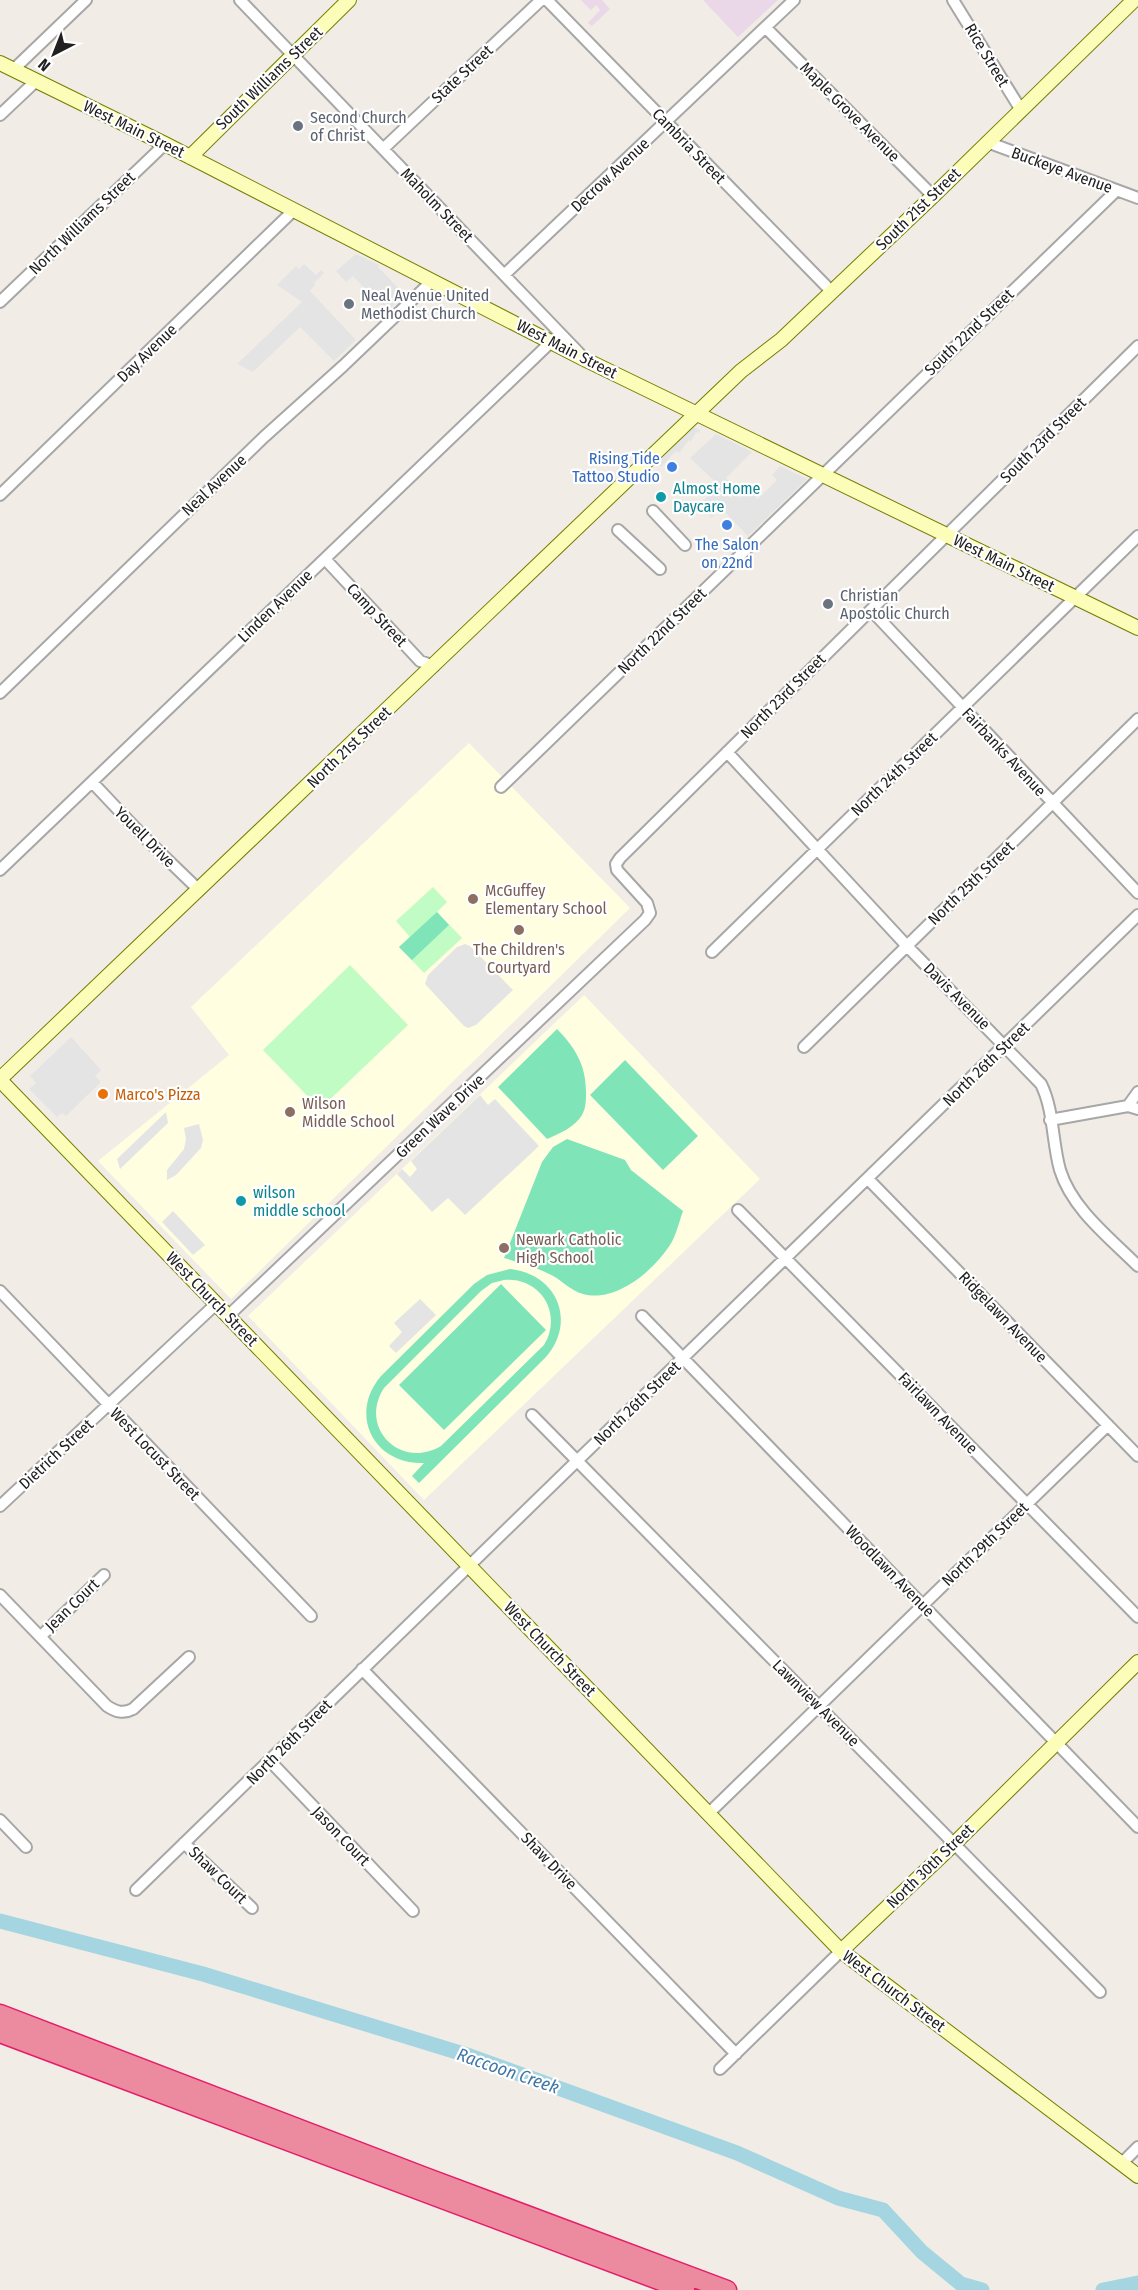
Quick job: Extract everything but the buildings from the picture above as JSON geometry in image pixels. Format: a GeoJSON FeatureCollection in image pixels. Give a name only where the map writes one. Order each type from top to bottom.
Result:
{"type":"FeatureCollection","features":[{"type":"Feature","properties":{"kind":"highway"},"geometry":{"type":"LineString","coordinates":[[0,2014],[425,2178],[727,2290]]}},
{"type":"Feature","properties":{"kind":"highway"},"geometry":{"type":"LineString","coordinates":[[0,2033],[686,2290]]}},
{"type":"Feature","properties":{"kind":"main road","name":"South 21st Street"},"geometry":{"type":"LineString","coordinates":[[698,414],[741,371],[781,340],[832,292],[1134,0]]}},
{"type":"Feature","properties":{"kind":"main road","name":"South Williams Street"},"geometry":{"type":"LineString","coordinates":[[190,157],[347,1]]}},
{"type":"Feature","properties":{"kind":"main road","name":"West Main Street"},"geometry":{"type":"LineString","coordinates":[[0,63],[165,144],[551,342],[1138,628]]}},
{"type":"Feature","properties":{"kind":"main road","name":"North 21st Street"},"geometry":{"type":"LineString","coordinates":[[0,1079],[698,414]]}},
{"type":"Feature","properties":{"kind":"main road","name":"West Church Street"},"geometry":{"type":"LineString","coordinates":[[0,1079],[841,1951],[1138,2176]]}},
{"type":"Feature","properties":{"kind":"main road","name":"North 30th Street"},"geometry":{"type":"LineString","coordinates":[[841,1951],[954,1844],[1138,1662]]}},
{"type":"Feature","properties":{"kind":"street"},"geometry":{"type":"LineString","coordinates":[[14,69],[86,0]]}},
{"type":"Feature","properties":{"kind":"street","name":"Maholm Street"},"geometry":{"type":"LineString","coordinates":[[240,0],[584,358]]}},
{"type":"Feature","properties":{"kind":"street","name":"State Street"},"geometry":{"type":"LineString","coordinates":[[383,149],[541,0]]}},
{"type":"Feature","properties":{"kind":"street","name":"Cambria Street"},"geometry":{"type":"LineString","coordinates":[[547,0],[832,292]]}},
{"type":"Feature","properties":{"kind":"street","name":"Decrow Avenue"},"geometry":{"type":"LineString","coordinates":[[504,275],[794,0]]}},
{"type":"Feature","properties":{"kind":"street","name":"Rice Street"},"geometry":{"type":"LineString","coordinates":[[953,0],[1021,110]]}},
{"type":"Feature","properties":{"kind":"street","name":"Maple Grove Avenue"},"geometry":{"type":"LineString","coordinates":[[766,28],[933,196]]}},
{"type":"Feature","properties":{"kind":"street"},"geometry":{"type":"LineString","coordinates":[[0,115],[36,81]]}},
{"type":"Feature","properties":{"kind":"street","name":"Buckeye Avenue"},"geometry":{"type":"LineString","coordinates":[[987,142],[1138,198]]}},
{"type":"Feature","properties":{"kind":"street","name":"North Williams Street"},"geometry":{"type":"LineString","coordinates":[[0,302],[165,144]]}},
{"type":"Feature","properties":{"kind":"street","name":"South 22nd Street"},"geometry":{"type":"LineString","coordinates":[[824,475],[1116,191]]}},
{"type":"Feature","properties":{"kind":"street","name":"Day Avenue"},"geometry":{"type":"LineString","coordinates":[[0,495],[294,210]]}},
{"type":"Feature","properties":{"kind":"street","name":"Neal Avenue"},"geometry":{"type":"LineString","coordinates":[[0,693],[264,437],[432,281]]}},
{"type":"Feature","properties":{"kind":"street","name":"Linden Avenue"},"geometry":{"type":"LineString","coordinates":[[0,870],[551,342]]}},
{"type":"Feature","properties":{"kind":"street","name":"South 23rd Street"},"geometry":{"type":"LineString","coordinates":[[947,535],[1138,346]]}},
{"type":"Feature","properties":{"kind":"street","name":"North 22nd Street"},"geometry":{"type":"LineString","coordinates":[[501,787],[824,475]]}},
{"type":"Feature","properties":{"kind":"street"},"geometry":{"type":"LineString","coordinates":[[653,511],[685,545]]}},
{"type":"Feature","properties":{"kind":"street"},"geometry":{"type":"LineString","coordinates":[[618,530],[660,569]]}},
{"type":"Feature","properties":{"kind":"street","name":"North 23rd Street"},"geometry":{"type":"LineString","coordinates":[[650,913],[647,903],[617,870],[616,864],[620,858],[947,535]]}},
{"type":"Feature","properties":{"kind":"street","name":"North 24th Street"},"geometry":{"type":"LineString","coordinates":[[712,952],[1138,536]]}},
{"type":"Feature","properties":{"kind":"street","name":"Camp Street"},"geometry":{"type":"LineString","coordinates":[[325,559],[420,660],[434,666]]}},
{"type":"Feature","properties":{"kind":"street","name":"Fairbanks Avenue"},"geometry":{"type":"LineString","coordinates":[[871,610],[1138,893]]}},
{"type":"Feature","properties":{"kind":"street","name":"North 25th Street"},"geometry":{"type":"LineString","coordinates":[[804,1047],[1138,719]]}},
{"type":"Feature","properties":{"kind":"street","name":"Davis Avenue"},"geometry":{"type":"LineString","coordinates":[[727,752],[907,946],[1041,1084],[1047,1096],[1060,1168],[1066,1186],[1086,1213],[1138,1266]]}},
{"type":"Feature","properties":{"kind":"street","name":"Youell Drive"},"geometry":{"type":"LineString","coordinates":[[92,782],[199,890]]}},
{"type":"Feature","properties":{"kind":"street","name":"Green Wave Drive"},"geometry":{"type":"LineString","coordinates":[[228,1316],[558,1004],[650,913]]}},
{"type":"Feature","properties":{"kind":"street","name":"North 26th Street"},"geometry":{"type":"LineString","coordinates":[[136,1890],[1138,915]]}},
{"type":"Feature","properties":{"kind":"street"},"geometry":{"type":"LineString","coordinates":[[1050,1120],[1133,1108],[1138,1092]]}},
{"type":"Feature","properties":{"kind":"street","name":"Ridgelawn Avenue"},"geometry":{"type":"LineString","coordinates":[[868,1179],[1138,1456]]}},
{"type":"Feature","properties":{"kind":"street","name":"Fairlawn Avenue"},"geometry":{"type":"LineString","coordinates":[[738,1210],[1138,1617]]}},
{"type":"Feature","properties":{"kind":"street","name":"West Locust Street"},"geometry":{"type":"LineString","coordinates":[[0,1291],[311,1616]]}},
{"type":"Feature","properties":{"kind":"street","name":"Dietrich Street"},"geometry":{"type":"LineString","coordinates":[[0,1506],[216,1304]]}},
{"type":"Feature","properties":{"kind":"street","name":"Woodlawn Avenue"},"geometry":{"type":"LineString","coordinates":[[642,1316],[1138,1827]]}},
{"type":"Feature","properties":{"kind":"street","name":"Lawnview Avenue"},"geometry":{"type":"LineString","coordinates":[[532,1415],[1100,1992]]}},
{"type":"Feature","properties":{"kind":"street","name":"North 29th Street"},"geometry":{"type":"LineString","coordinates":[[708,1814],[1108,1425]]}},
{"type":"Feature","properties":{"kind":"street","name":"Jean Court"},"geometry":{"type":"LineString","coordinates":[[41,1636],[104,1575]]}},
{"type":"Feature","properties":{"kind":"street"},"geometry":{"type":"LineString","coordinates":[[0,1595],[107,1706],[120,1712],[133,1709],[189,1657]]}},
{"type":"Feature","properties":{"kind":"street","name":"Shaw Drive"},"geometry":{"type":"LineString","coordinates":[[362,1669],[736,2054]]}},
{"type":"Feature","properties":{"kind":"street","name":"Jason Court"},"geometry":{"type":"LineString","coordinates":[[270,1761],[413,1911]]}},
{"type":"Feature","properties":{"kind":"street"},"geometry":{"type":"LineString","coordinates":[[0,1820],[26,1847]]}},
{"type":"Feature","properties":{"kind":"street","name":"Shaw Court"},"geometry":{"type":"LineString","coordinates":[[184,1843],[252,1908]]}},
{"type":"Feature","properties":{"kind":"street","name":"North 30th Street"},"geometry":{"type":"LineString","coordinates":[[720,2069],[841,1951]]}},
{"type":"Feature","properties":{"kind":"street"},"geometry":{"type":"LineString","coordinates":[[1121,2164],[1138,2147]]}},
{"type":"Feature","properties":{"kind":"shaded area"},"geometry":{"type":"Polygon","coordinates":[[[581,0],[602,0],[610,9],[592,26],[588,23],[600,10],[596,5],[591,10],[581,0]]]}},
{"type":"Feature","properties":{"kind":"shaded area"},"geometry":{"type":"Polygon","coordinates":[[[703,0],[778,0],[738,37],[703,0]]]}},
{"type":"Feature","properties":{"kind":"shaded area"},"geometry":{"type":"Polygon","coordinates":[[[356,254],[379,265],[378,267],[405,295],[387,311],[353,276],[346,282],[336,271],[356,254]]]}},
{"type":"Feature","properties":{"kind":"shaded area"},"geometry":{"type":"Polygon","coordinates":[[[304,264],[316,275],[321,270],[324,273],[310,291],[356,340],[334,361],[300,327],[253,372],[237,364],[302,302],[277,285],[296,266],[299,269],[304,264]]]}},
{"type":"Feature","properties":{"kind":"shaded area"},"geometry":{"type":"Polygon","coordinates":[[[694,427],[700,430],[699,433],[696,432],[691,442],[689,440],[679,453],[676,451],[661,467],[657,463],[694,427]]]}},
{"type":"Feature","properties":{"kind":"shaded area"},"geometry":{"type":"Polygon","coordinates":[[[716,434],[752,452],[726,478],[734,487],[727,495],[731,498],[735,494],[739,498],[748,489],[758,499],[777,480],[772,475],[780,466],[807,479],[748,536],[721,508],[711,518],[704,500],[719,485],[690,458],[716,434]]]}},
{"type":"Feature","properties":{"kind":"shaded area"},"geometry":{"type":"Polygon","coordinates":[[[469,743],[630,908],[231,1299],[98,1161],[229,1055],[191,1007],[469,743]]]}},
{"type":"Feature","properties":{"kind":"shaded area"},"geometry":{"type":"Polygon","coordinates":[[[465,944],[470,946],[513,990],[476,1025],[468,1028],[425,984],[428,975],[457,947],[465,944]]]}},
{"type":"Feature","properties":{"kind":"shaded area","name":"Newark Catholic High School"},"geometry":{"type":"Polygon","coordinates":[[[584,995],[760,1179],[424,1500],[248,1316],[584,995]]]}},
{"type":"Feature","properties":{"kind":"shaded area"},"geometry":{"type":"Polygon","coordinates":[[[71,1037],[101,1070],[95,1076],[101,1082],[66,1116],[62,1113],[57,1117],[29,1089],[36,1083],[30,1076],[71,1037]]]}},
{"type":"Feature","properties":{"kind":"shaded area"},"geometry":{"type":"Polygon","coordinates":[[[480,1095],[488,1105],[495,1099],[539,1146],[465,1215],[448,1198],[432,1212],[397,1174],[402,1169],[410,1177],[417,1169],[411,1161],[480,1095]]]}},
{"type":"Feature","properties":{"kind":"shaded area"},"geometry":{"type":"Polygon","coordinates":[[[166,1112],[168,1123],[120,1169],[117,1159],[166,1112]]]}},
{"type":"Feature","properties":{"kind":"shaded area"},"geometry":{"type":"Polygon","coordinates":[[[199,1124],[203,1140],[201,1148],[176,1175],[167,1180],[167,1170],[184,1149],[186,1139],[184,1128],[199,1124]]]}},
{"type":"Feature","properties":{"kind":"shaded area"},"geometry":{"type":"Polygon","coordinates":[[[173,1211],[205,1245],[193,1255],[162,1222],[173,1211]]]}},
{"type":"Feature","properties":{"kind":"shaded area"},"geometry":{"type":"Polygon","coordinates":[[[420,1299],[436,1315],[396,1353],[389,1346],[402,1332],[394,1323],[420,1299]]]}},
{"type":"Feature","properties":{"kind":"green space"},"geometry":{"type":"Polygon","coordinates":[[[433,887],[447,902],[437,912],[462,938],[424,973],[399,947],[410,937],[396,921],[433,887]]]}},
{"type":"Feature","properties":{"kind":"green space"},"geometry":{"type":"Polygon","coordinates":[[[437,912],[449,925],[412,960],[399,947],[437,912]]]}},
{"type":"Feature","properties":{"kind":"green space"},"geometry":{"type":"Polygon","coordinates":[[[350,965],[408,1025],[320,1109],[263,1050],[350,965]]]}},
{"type":"Feature","properties":{"kind":"green space"},"geometry":{"type":"Polygon","coordinates":[[[557,1029],[574,1050],[582,1065],[586,1101],[579,1119],[571,1127],[547,1139],[498,1087],[557,1029]]]}},
{"type":"Feature","properties":{"kind":"green space"},"geometry":{"type":"Polygon","coordinates":[[[625,1060],[698,1136],[663,1170],[590,1095],[625,1060]]]}},
{"type":"Feature","properties":{"kind":"green space"},"geometry":{"type":"Polygon","coordinates":[[[567,1139],[625,1160],[631,1170],[683,1211],[672,1241],[654,1265],[632,1283],[608,1294],[596,1296],[583,1294],[542,1271],[504,1258],[542,1162],[553,1147],[567,1139]]]}},
{"type":"Feature","properties":{"kind":"green space"},"geometry":{"type":"Polygon","coordinates":[[[510,1269],[540,1280],[557,1301],[561,1315],[560,1329],[546,1357],[419,1483],[412,1476],[424,1463],[406,1461],[392,1456],[380,1447],[371,1435],[367,1421],[367,1406],[371,1391],[381,1376],[474,1284],[487,1275],[510,1269]],[[504,1280],[492,1283],[481,1291],[384,1388],[377,1403],[376,1417],[380,1430],[388,1441],[399,1449],[412,1453],[426,1452],[441,1446],[544,1345],[551,1321],[545,1300],[538,1291],[517,1281],[504,1280]]]}},
{"type":"Feature","properties":{"kind":"green space"},"geometry":{"type":"Polygon","coordinates":[[[501,1284],[546,1330],[444,1430],[399,1385],[501,1284]]]}},
{"type":"Feature","properties":{"kind":"waterway","name":"Raccoon Creek"},"geometry":{"type":"LineString","coordinates":[[0,1921],[203,1974],[470,2056],[737,2153],[838,2198],[883,2210],[922,2252],[961,2284],[982,2290]]}},
{"type":"Feature","properties":{"kind":"waterway","name":"Raccoon Creek"},"geometry":{"type":"LineString","coordinates":[[1103,2290],[1138,2283]]}},
{"type":"Feature","properties":{"kind":"place","name":"Second Church of Christ"},"geometry":{"type":"Point","coordinates":[298,126]}},
{"type":"Feature","properties":{"kind":"place","name":"Neal Avenue United Methodist Church"},"geometry":{"type":"Point","coordinates":[349,304]}},
{"type":"Feature","properties":{"kind":"place","name":"Rising Tide Tattoo Studio"},"geometry":{"type":"Point","coordinates":[672,467]}},
{"type":"Feature","properties":{"kind":"place","name":"Almost Home Daycare"},"geometry":{"type":"Point","coordinates":[661,497]}},
{"type":"Feature","properties":{"kind":"place","name":"The Salon on 22nd"},"geometry":{"type":"Point","coordinates":[727,525]}},
{"type":"Feature","properties":{"kind":"place","name":"Christian Apostolic Church"},"geometry":{"type":"Point","coordinates":[828,604]}},
{"type":"Feature","properties":{"kind":"place","name":"McGuffey Elementary School"},"geometry":{"type":"Point","coordinates":[473,899]}},
{"type":"Feature","properties":{"kind":"place","name":"The Children's Courtyard"},"geometry":{"type":"Point","coordinates":[519,930]}},
{"type":"Feature","properties":{"kind":"place","name":"Marco's Pizza"},"geometry":{"type":"Point","coordinates":[103,1094]}},
{"type":"Feature","properties":{"kind":"place","name":"Wilson Middle School"},"geometry":{"type":"Point","coordinates":[290,1112]}},
{"type":"Feature","properties":{"kind":"place","name":"wilson middle school"},"geometry":{"type":"Point","coordinates":[241,1201]}},
{"type":"Feature","properties":{"kind":"place","name":"Newark Catholic High School"},"geometry":{"type":"Point","coordinates":[504,1248]}}]}
